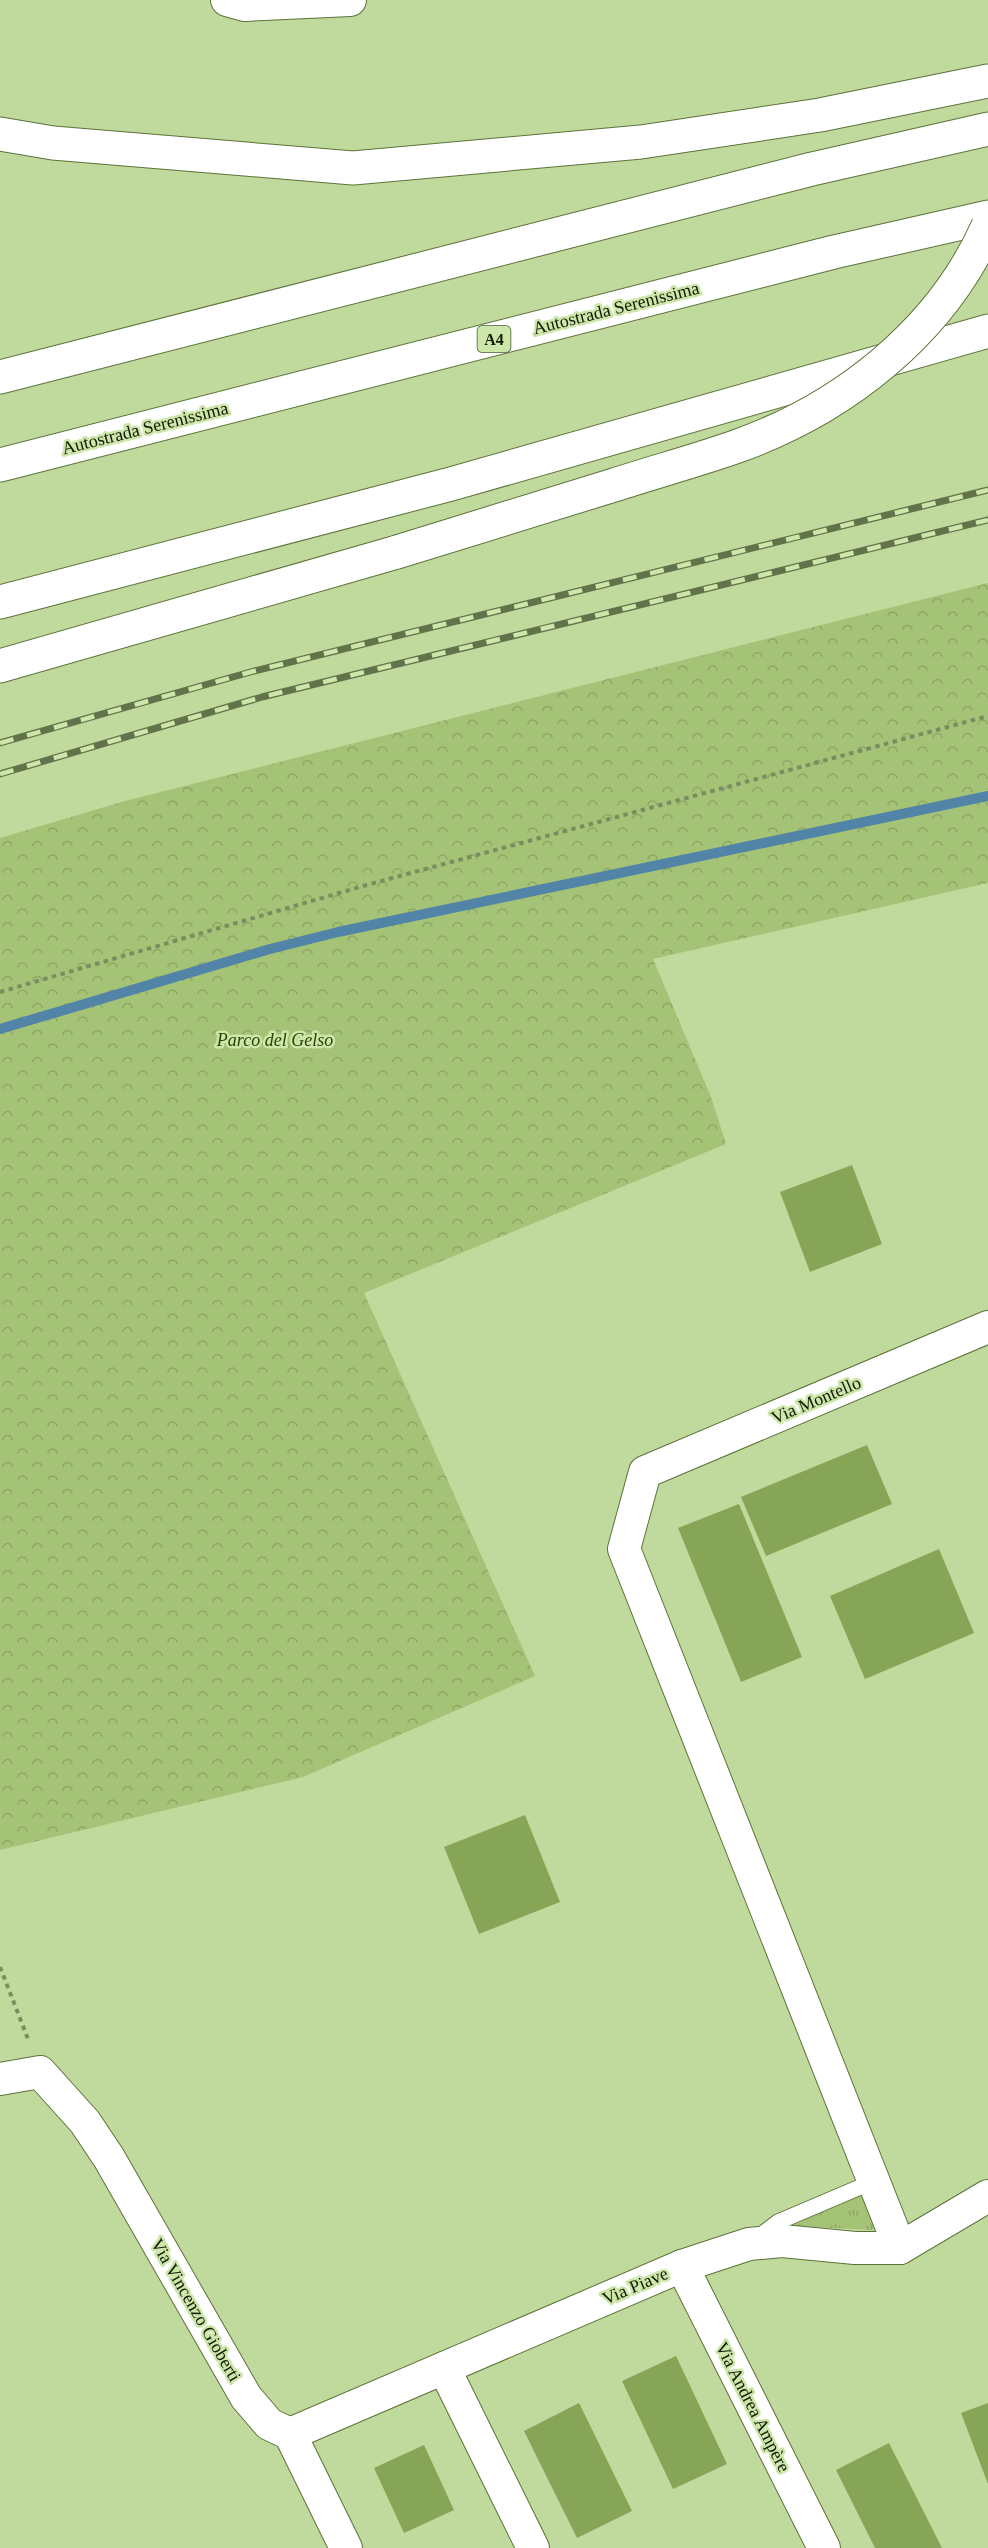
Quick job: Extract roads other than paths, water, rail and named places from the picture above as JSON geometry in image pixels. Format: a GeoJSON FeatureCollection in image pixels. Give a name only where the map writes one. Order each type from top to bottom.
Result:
{"type":"FeatureCollection","features":[{"type":"Feature","properties":{"kind":"highway"},"geometry":{"type":"LineString","coordinates":[[0,134],[54,143],[353,168],[641,142],[820,115],[988,81]]}},
{"type":"Feature","properties":{"kind":"highway"},"geometry":{"type":"LineString","coordinates":[[0,377],[812,169],[988,129]]}},
{"type":"Feature","properties":{"kind":"highway","name":"Autostrada Serenissima"},"geometry":{"type":"LineString","coordinates":[[0,465],[834,252],[988,217]]}},
{"type":"Feature","properties":{"kind":"highway"},"geometry":{"type":"LineString","coordinates":[[0,666],[397,552],[737,446],[808,414],[874,372],[932,317],[975,256],[988,226]]}},
{"type":"Feature","properties":{"kind":"highway"},"geometry":{"type":"LineString","coordinates":[[0,602],[451,484],[988,332]]}},
{"type":"Feature","properties":{"kind":"street"},"geometry":{"type":"LineString","coordinates":[[227,0],[245,5],[350,0]]}},
{"type":"Feature","properties":{"kind":"street","name":"Via Montello"},"geometry":{"type":"LineString","coordinates":[[872,2182],[624,1549],[645,1472],[988,1327]]}},
{"type":"Feature","properties":{"kind":"street","name":"Via Vincenzo Gioberti"},"geometry":{"type":"LineString","coordinates":[[0,2079],[40,2072],[85,2122],[109,2158],[246,2397],[269,2424],[290,2434]]}},
{"type":"Feature","properties":{"kind":"street"},"geometry":{"type":"LineString","coordinates":[[872,2182],[900,2247]]}},
{"type":"Feature","properties":{"kind":"street","name":"Via Piave"},"geometry":{"type":"LineString","coordinates":[[290,2434],[682,2266],[749,2244],[782,2241],[855,2247],[900,2247],[985,2206]]}},
{"type":"Feature","properties":{"kind":"street","name":"Via Andrea Ampère"},"geometry":{"type":"LineString","coordinates":[[682,2266],[824,2548]]}},
{"type":"Feature","properties":{"kind":"street"},"geometry":{"type":"LineString","coordinates":[[444,2368],[533,2548]]}},
{"type":"Feature","properties":{"kind":"street"},"geometry":{"type":"LineString","coordinates":[[290,2434],[346,2548]]}},
{"type":"Feature","properties":{"kind":"lane"},"geometry":{"type":"LineString","coordinates":[[749,2244],[778,2222],[872,2182]]}},
{"type":"Feature","properties":{"kind":"waterway"},"geometry":{"type":"LineString","coordinates":[[0,1029],[270,949],[338,932],[988,796]]}},
{"type":"Feature","properties":{"kind":"railway"},"geometry":{"type":"LineString","coordinates":[[0,743],[254,671],[988,490]]}},
{"type":"Feature","properties":{"kind":"railway"},"geometry":{"type":"LineString","coordinates":[[0,774],[262,697],[988,520]]}},
{"type":"Feature","properties":{"kind":"park label","name":"Parco del Gelso"},"geometry":{"type":"Point","coordinates":[275,1040]}}]}
